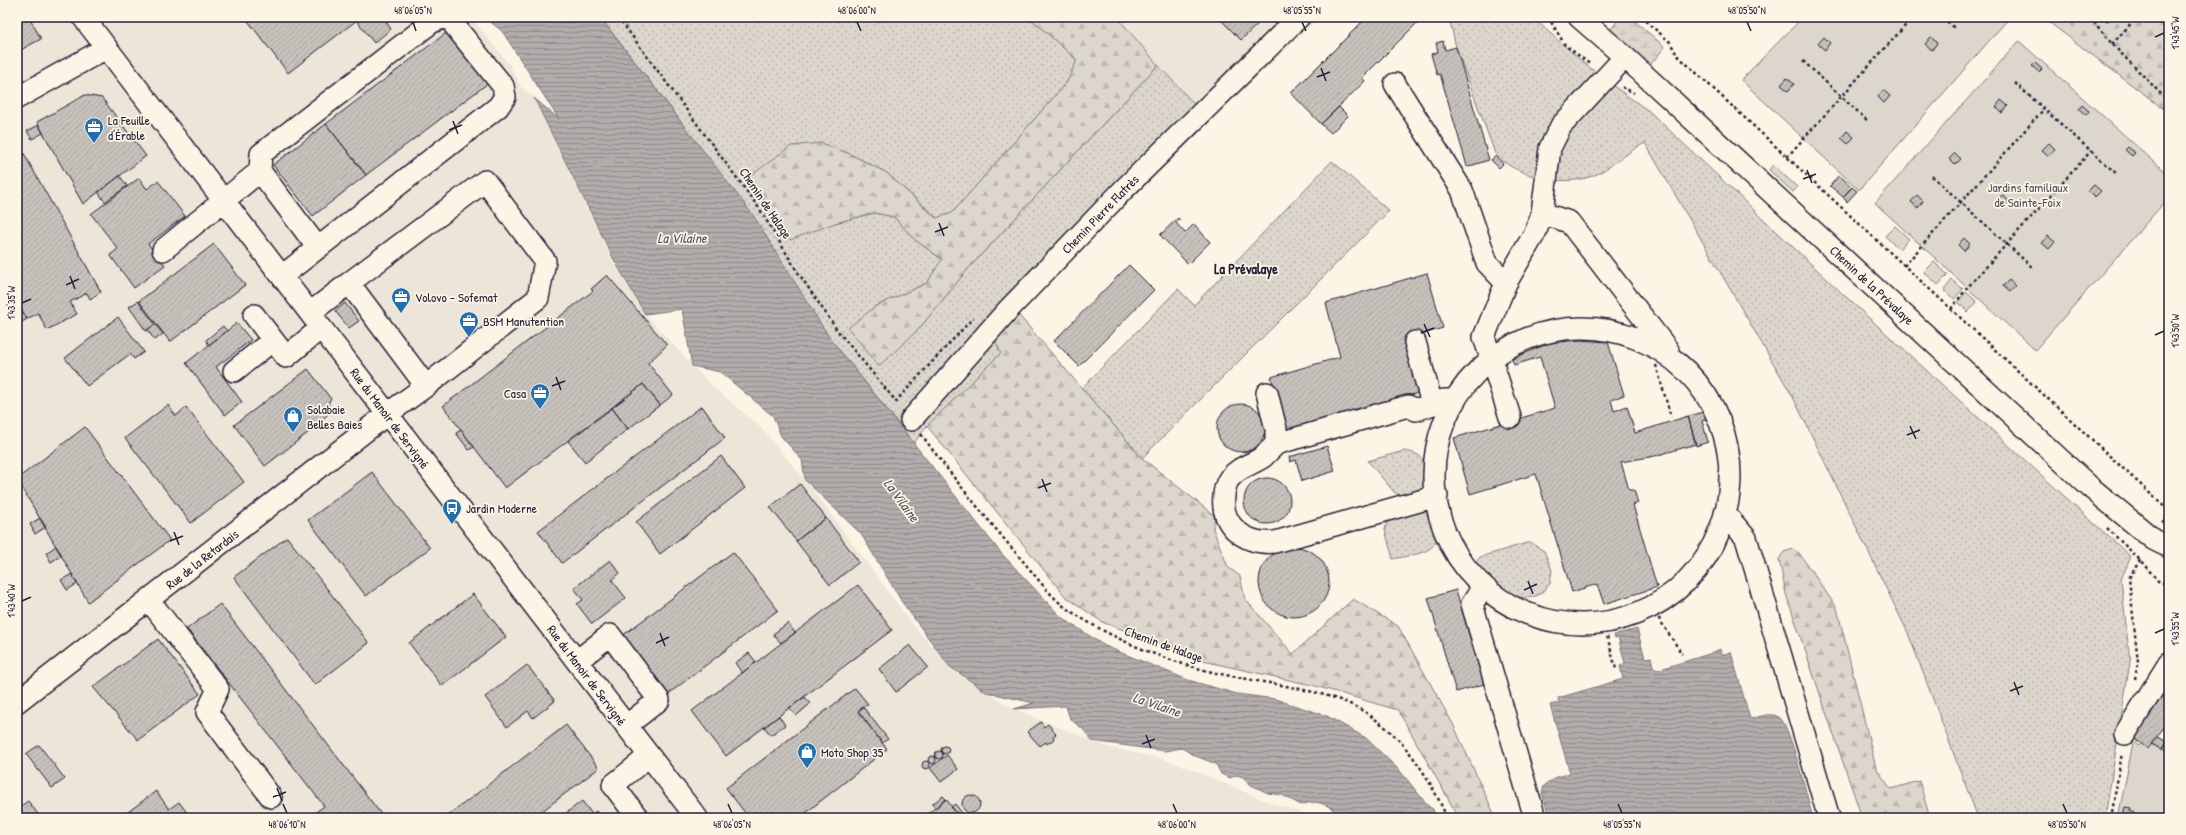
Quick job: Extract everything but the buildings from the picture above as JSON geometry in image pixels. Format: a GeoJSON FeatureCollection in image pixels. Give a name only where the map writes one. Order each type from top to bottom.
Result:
{"type":"FeatureCollection","features":[{"type":"Feature","properties":{"kind":"street","name":"Rue du Manoir de Servigné"},"geometry":{"type":"LineString","coordinates":[[83,17],[282,276],[386,415],[649,756],[687,815]]}},
{"type":"Feature","properties":{"kind":"street","name":"Chemin Pierre Flatrès"},"geometry":{"type":"LineString","coordinates":[[911,420],[1007,311],[1076,239],[1299,17]]}},
{"type":"Feature","properties":{"kind":"street","name":"Chemin de la Prévalaye"},"geometry":{"type":"LineString","coordinates":[[1580,17],[1626,57],[2090,487],[2153,538],[2169,547]]}},
{"type":"Feature","properties":{"kind":"street"},"geometry":{"type":"LineString","coordinates":[[282,276],[318,248],[498,107],[505,97],[503,86],[450,20],[443,18],[432,22],[261,154],[260,171],[318,248]]}},
{"type":"Feature","properties":{"kind":"street"},"geometry":{"type":"LineString","coordinates":[[17,98],[106,48]]}},
{"type":"Feature","properties":{"kind":"street"},"geometry":{"type":"LineString","coordinates":[[1510,417],[1484,338],[1506,283],[1536,231],[1542,213],[1550,148],[1561,126],[1626,57]]}},
{"type":"Feature","properties":{"kind":"street"},"geometry":{"type":"LineString","coordinates":[[1394,84],[1462,190],[1487,262],[1506,283]]}},
{"type":"Feature","properties":{"kind":"street"},"geometry":{"type":"LineString","coordinates":[[163,250],[260,171]]}},
{"type":"Feature","properties":{"kind":"street","name":"Rue de la Retardais"},"geometry":{"type":"LineString","coordinates":[[17,702],[538,298],[545,261],[485,181],[349,283]]}},
{"type":"Feature","properties":{"kind":"street"},"geometry":{"type":"LineString","coordinates":[[1415,342],[1441,402],[1442,426],[1434,456],[1437,496],[1444,527],[1462,565],[1483,587],[1514,606],[1541,618],[1575,625],[1604,624],[1629,620],[1652,608],[1681,586],[1711,548],[1727,516],[1732,493],[1732,463],[1719,425],[1688,373],[1672,356],[1569,222],[1542,213]]}},
{"type":"Feature","properties":{"kind":"street"},"geometry":{"type":"LineString","coordinates":[[254,315],[286,357],[315,320],[349,283],[426,386]]}},
{"type":"Feature","properties":{"kind":"street"},"geometry":{"type":"LineString","coordinates":[[1437,496],[1275,542],[1254,542],[1243,537],[1232,528],[1223,504],[1224,492],[1228,480],[1236,471],[1264,456],[1276,444],[1408,406],[1416,410],[1441,402],[1478,366],[1526,337],[1561,327],[1588,326],[1626,334],[1644,340],[1672,356]]}},
{"type":"Feature","properties":{"kind":"street"},"geometry":{"type":"LineString","coordinates":[[234,371],[273,340]]}},
{"type":"Feature","properties":{"kind":"street"},"geometry":{"type":"LineString","coordinates":[[1267,393],[1276,429],[1276,444]]}},
{"type":"Feature","properties":{"kind":"street"},"geometry":{"type":"LineString","coordinates":[[1727,516],[1746,538],[1829,818]]}},
{"type":"Feature","properties":{"kind":"street"},"geometry":{"type":"LineString","coordinates":[[1483,587],[1472,604],[1535,818]]}},
{"type":"Feature","properties":{"kind":"street"},"geometry":{"type":"LineString","coordinates":[[148,600],[218,689],[207,712],[271,798]]}},
{"type":"Feature","properties":{"kind":"street"},"geometry":{"type":"LineString","coordinates":[[577,662],[610,636],[650,688],[659,700],[626,726]]}},
{"type":"Feature","properties":{"kind":"street"},"geometry":{"type":"LineString","coordinates":[[2125,734],[2169,663]]}},
{"type":"Feature","properties":{"kind":"street"},"geometry":{"type":"LineString","coordinates":[[638,818],[613,785],[649,756]]}},
{"type":"Feature","properties":{"kind":"path","name":"Chemin de Halage"},"geometry":{"type":"LineString","coordinates":[[618,17],[759,208],[797,271],[837,330],[896,402]]}},
{"type":"Feature","properties":{"kind":"path"},"geometry":{"type":"LineString","coordinates":[[1641,17],[1670,42],[1677,55],[2169,512],[2161,527]]}},
{"type":"Feature","properties":{"kind":"path"},"geometry":{"type":"LineString","coordinates":[[1647,22],[1652,17]]}},
{"type":"Feature","properties":{"kind":"path"},"geometry":{"type":"LineString","coordinates":[[1786,157],[1913,17]]}},
{"type":"Feature","properties":{"kind":"path"},"geometry":{"type":"LineString","coordinates":[[1943,17],[1954,28]]}},
{"type":"Feature","properties":{"kind":"path"},"geometry":{"type":"LineString","coordinates":[[2090,17],[2112,44],[2169,102]]}},
{"type":"Feature","properties":{"kind":"path"},"geometry":{"type":"LineString","coordinates":[[2112,44],[2137,17]]}},
{"type":"Feature","properties":{"kind":"path"},"geometry":{"type":"LineString","coordinates":[[1803,60],[1869,122]]}},
{"type":"Feature","properties":{"kind":"path"},"geometry":{"type":"LineString","coordinates":[[2015,83],[2118,176]]}},
{"type":"Feature","properties":{"kind":"path"},"geometry":{"type":"LineString","coordinates":[[1904,266],[2044,109]]}},
{"type":"Feature","properties":{"kind":"path"},"geometry":{"type":"LineString","coordinates":[[1950,309],[1967,288],[2091,151]]}},
{"type":"Feature","properties":{"kind":"path"},"geometry":{"type":"LineString","coordinates":[[1932,176],[2033,268]]}},
{"type":"Feature","properties":{"kind":"path","name":"Chemin de Halage"},"geometry":{"type":"LineString","coordinates":[[911,420],[948,470],[998,531],[1067,608],[1115,636],[1166,658],[1214,672],[1322,695],[1359,708],[1391,731],[1408,750],[1438,798],[1446,818]]}},
{"type":"Feature","properties":{"kind":"path"},"geometry":{"type":"LineString","coordinates":[[2134,684],[2138,662],[2129,578],[2139,560],[2158,581],[2169,585]]}},
{"type":"Feature","properties":{"kind":"path"},"geometry":{"type":"LineString","coordinates":[[1652,608],[1682,654]]}},
{"type":"Feature","properties":{"kind":"path"},"geometry":{"type":"LineString","coordinates":[[1604,624],[1616,669]]}},
{"type":"Feature","properties":{"kind":"path"},"geometry":{"type":"LineString","coordinates":[[2111,818],[2125,734]]}},
{"type":"Feature","properties":{"kind":"shaded area"},"geometry":{"type":"Polygon","coordinates":[[[17,17],[471,17],[509,64],[521,87],[534,98],[614,264],[645,314],[709,383],[761,428],[805,480],[916,629],[958,675],[1014,709],[1053,725],[1108,747],[1159,758],[1186,767],[1266,801],[1305,814],[1308,818],[17,818],[17,17]]]}},
{"type":"Feature","properties":{"kind":"shaded area"},"geometry":{"type":"Polygon","coordinates":[[[1117,17],[1320,17],[1210,121],[1140,46],[1117,17]]]}},
{"type":"Feature","properties":{"kind":"green space"},"geometry":{"type":"Polygon","coordinates":[[[600,17],[1029,17],[1077,60],[1067,82],[952,213],[937,218],[887,173],[850,154],[821,143],[835,223],[874,213],[894,217],[915,240],[943,260],[927,283],[876,306],[918,330],[968,269],[1158,65],[1210,121],[1016,312],[1001,353],[927,426],[914,443],[829,337],[674,112],[600,17]]]}},
{"type":"Feature","properties":{"kind":"green space"},"geometry":{"type":"Polygon","coordinates":[[[1029,17],[1117,17],[1158,65],[968,269],[918,330],[879,366],[848,328],[876,306],[927,283],[942,259],[915,240],[894,217],[874,213],[835,223],[790,240],[749,177],[791,146],[821,143],[850,154],[887,173],[936,218],[952,213],[1067,82],[1077,60],[1029,17]]]}},
{"type":"Feature","properties":{"kind":"green space"},"geometry":{"type":"Polygon","coordinates":[[[1449,17],[1533,17],[1560,43],[1589,67],[1649,111],[1846,297],[2131,557],[2121,579],[2130,662],[2105,818],[1978,818],[1908,633],[1793,397],[1645,143],[1611,166],[1587,178],[1573,180],[1545,179],[1518,170],[1506,164],[1496,156],[1456,47],[1449,17]]]}},
{"type":"Feature","properties":{"kind":"green space"},"geometry":{"type":"Polygon","coordinates":[[[1621,17],[1630,17],[1665,47],[1650,65],[1610,30],[1621,17]]]}},
{"type":"Feature","properties":{"kind":"green space"},"geometry":{"type":"Polygon","coordinates":[[[1803,17],[2010,17],[1859,190],[1741,80],[1803,17]]]}},
{"type":"Feature","properties":{"kind":"green space"},"geometry":{"type":"Polygon","coordinates":[[[2042,17],[2169,17],[2169,113],[2042,17]]]}},
{"type":"Feature","properties":{"kind":"green space","name":"Jardins familiaux de Sainte-Foix"},"geometry":{"type":"Polygon","coordinates":[[[2019,41],[2169,175],[2169,197],[2035,350],[1875,203],[2019,41]]]}},
{"type":"Feature","properties":{"kind":"green space"},"geometry":{"type":"Polygon","coordinates":[[[1332,161],[1389,211],[1142,458],[1082,388],[1178,289],[1194,305],[1332,161]]]}},
{"type":"Feature","properties":{"kind":"green space"},"geometry":{"type":"Polygon","coordinates":[[[1773,165],[1797,187],[1793,192],[1769,170],[1773,165]]]}},
{"type":"Feature","properties":{"kind":"green space"},"geometry":{"type":"Polygon","coordinates":[[[1895,226],[1909,239],[1899,249],[1885,236],[1895,226]]]}},
{"type":"Feature","properties":{"kind":"green space"},"geometry":{"type":"Polygon","coordinates":[[[1934,262],[1948,275],[1938,285],[1924,272],[1934,262]]]}},
{"type":"Feature","properties":{"kind":"green space"},"geometry":{"type":"Polygon","coordinates":[[[1952,280],[1963,289],[1954,299],[1944,290],[1952,280]]]}},
{"type":"Feature","properties":{"kind":"green space"},"geometry":{"type":"Polygon","coordinates":[[[1966,292],[1977,302],[1968,312],[1958,302],[1966,292]]]}},
{"type":"Feature","properties":{"kind":"green space"},"geometry":{"type":"Polygon","coordinates":[[[1016,312],[1142,458],[1215,516],[1213,529],[1228,567],[1240,576],[1245,599],[1293,654],[1353,599],[1398,626],[1453,724],[1496,818],[1459,818],[1398,710],[1312,685],[1212,663],[1102,622],[1065,596],[927,426],[1001,353],[994,338],[1016,312]]]}},
{"type":"Feature","properties":{"kind":"green space"},"geometry":{"type":"Polygon","coordinates":[[[1404,451],[1414,453],[1419,456],[1423,460],[1426,472],[1424,487],[1420,493],[1404,498],[1394,492],[1368,461],[1404,451]]]}},
{"type":"Feature","properties":{"kind":"green space"},"geometry":{"type":"Polygon","coordinates":[[[1428,509],[1430,511],[1436,532],[1434,544],[1431,548],[1419,554],[1393,559],[1385,530],[1387,522],[1393,518],[1428,509]]]}},
{"type":"Feature","properties":{"kind":"green space"},"geometry":{"type":"Polygon","coordinates":[[[1530,542],[1544,551],[1552,570],[1550,584],[1538,595],[1530,598],[1521,597],[1502,590],[1493,584],[1479,570],[1475,563],[1480,557],[1530,542]]]}},
{"type":"Feature","properties":{"kind":"green space"},"geometry":{"type":"Polygon","coordinates":[[[1793,549],[1799,553],[1837,608],[1876,768],[1891,789],[1919,781],[1930,818],[1862,818],[1786,594],[1779,559],[1784,552],[1793,549]]]}},
{"type":"Feature","properties":{"kind":"green space"},"geometry":{"type":"Polygon","coordinates":[[[2134,738],[2138,741],[2136,744],[2139,746],[2141,743],[2151,744],[2169,752],[2169,818],[2118,818],[2134,738]]]}},
{"type":"Feature","properties":{"kind":"water","name":"La Vilaine"},"geometry":{"type":"Polygon","coordinates":[[[484,17],[600,17],[753,215],[829,337],[1001,553],[1061,617],[1105,646],[1188,680],[1237,694],[1275,699],[1327,716],[1366,738],[1401,772],[1429,807],[1433,809],[1436,818],[1335,818],[1333,809],[1325,805],[1314,802],[1301,805],[1282,795],[1268,793],[1251,785],[1243,777],[1237,775],[1230,778],[1221,774],[1216,764],[1193,755],[1182,748],[1165,751],[1092,741],[1083,729],[1070,719],[1066,706],[1014,709],[1034,703],[986,692],[949,666],[902,602],[861,534],[805,480],[802,460],[781,436],[773,416],[720,372],[692,366],[682,309],[645,314],[614,260],[534,98],[559,119],[502,31],[484,17]]]}},
{"type":"Feature","properties":{"kind":"water"},"geometry":{"type":"Polygon","coordinates":[[[1637,629],[1645,658],[1651,657],[1653,666],[1657,670],[1709,654],[1720,649],[1722,655],[1731,652],[1750,719],[1765,715],[1773,715],[1780,718],[1784,724],[1789,734],[1812,814],[1815,818],[1550,818],[1542,794],[1544,786],[1556,777],[1570,773],[1550,705],[1559,703],[1558,698],[1623,679],[1620,666],[1625,663],[1618,637],[1615,638],[1614,635],[1637,629]]]}},
{"type":"Feature","properties":{"kind":"waterway"},"geometry":{"type":"LineString","coordinates":[[2095,17],[2107,19],[2109,17]]}},
{"type":"Feature","properties":{"kind":"place","name":"La Feuille d'Érable"},"geometry":{"type":"Point","coordinates":[94,144]}},
{"type":"Feature","properties":{"kind":"place","name":"Volovo - Sofemat"},"geometry":{"type":"Point","coordinates":[401,314]}},
{"type":"Feature","properties":{"kind":"place","name":"BSM Manutention"},"geometry":{"type":"Point","coordinates":[469,338]}},
{"type":"Feature","properties":{"kind":"place","name":"Casa"},"geometry":{"type":"Point","coordinates":[540,410]}},
{"type":"Feature","properties":{"kind":"place","name":"Solabaie Belles Baies"},"geometry":{"type":"Point","coordinates":[293,433]}},
{"type":"Feature","properties":{"kind":"place","name":"Jardin Moderne"},"geometry":{"type":"Point","coordinates":[452,525]}},
{"type":"Feature","properties":{"kind":"place","name":"Moto Shop 35"},"geometry":{"type":"Point","coordinates":[807,769]}},
{"type":"Feature","properties":{"kind":"district","name":"La Prévalaye"},"geometry":{"type":"Point","coordinates":[1246,268]}}]}
